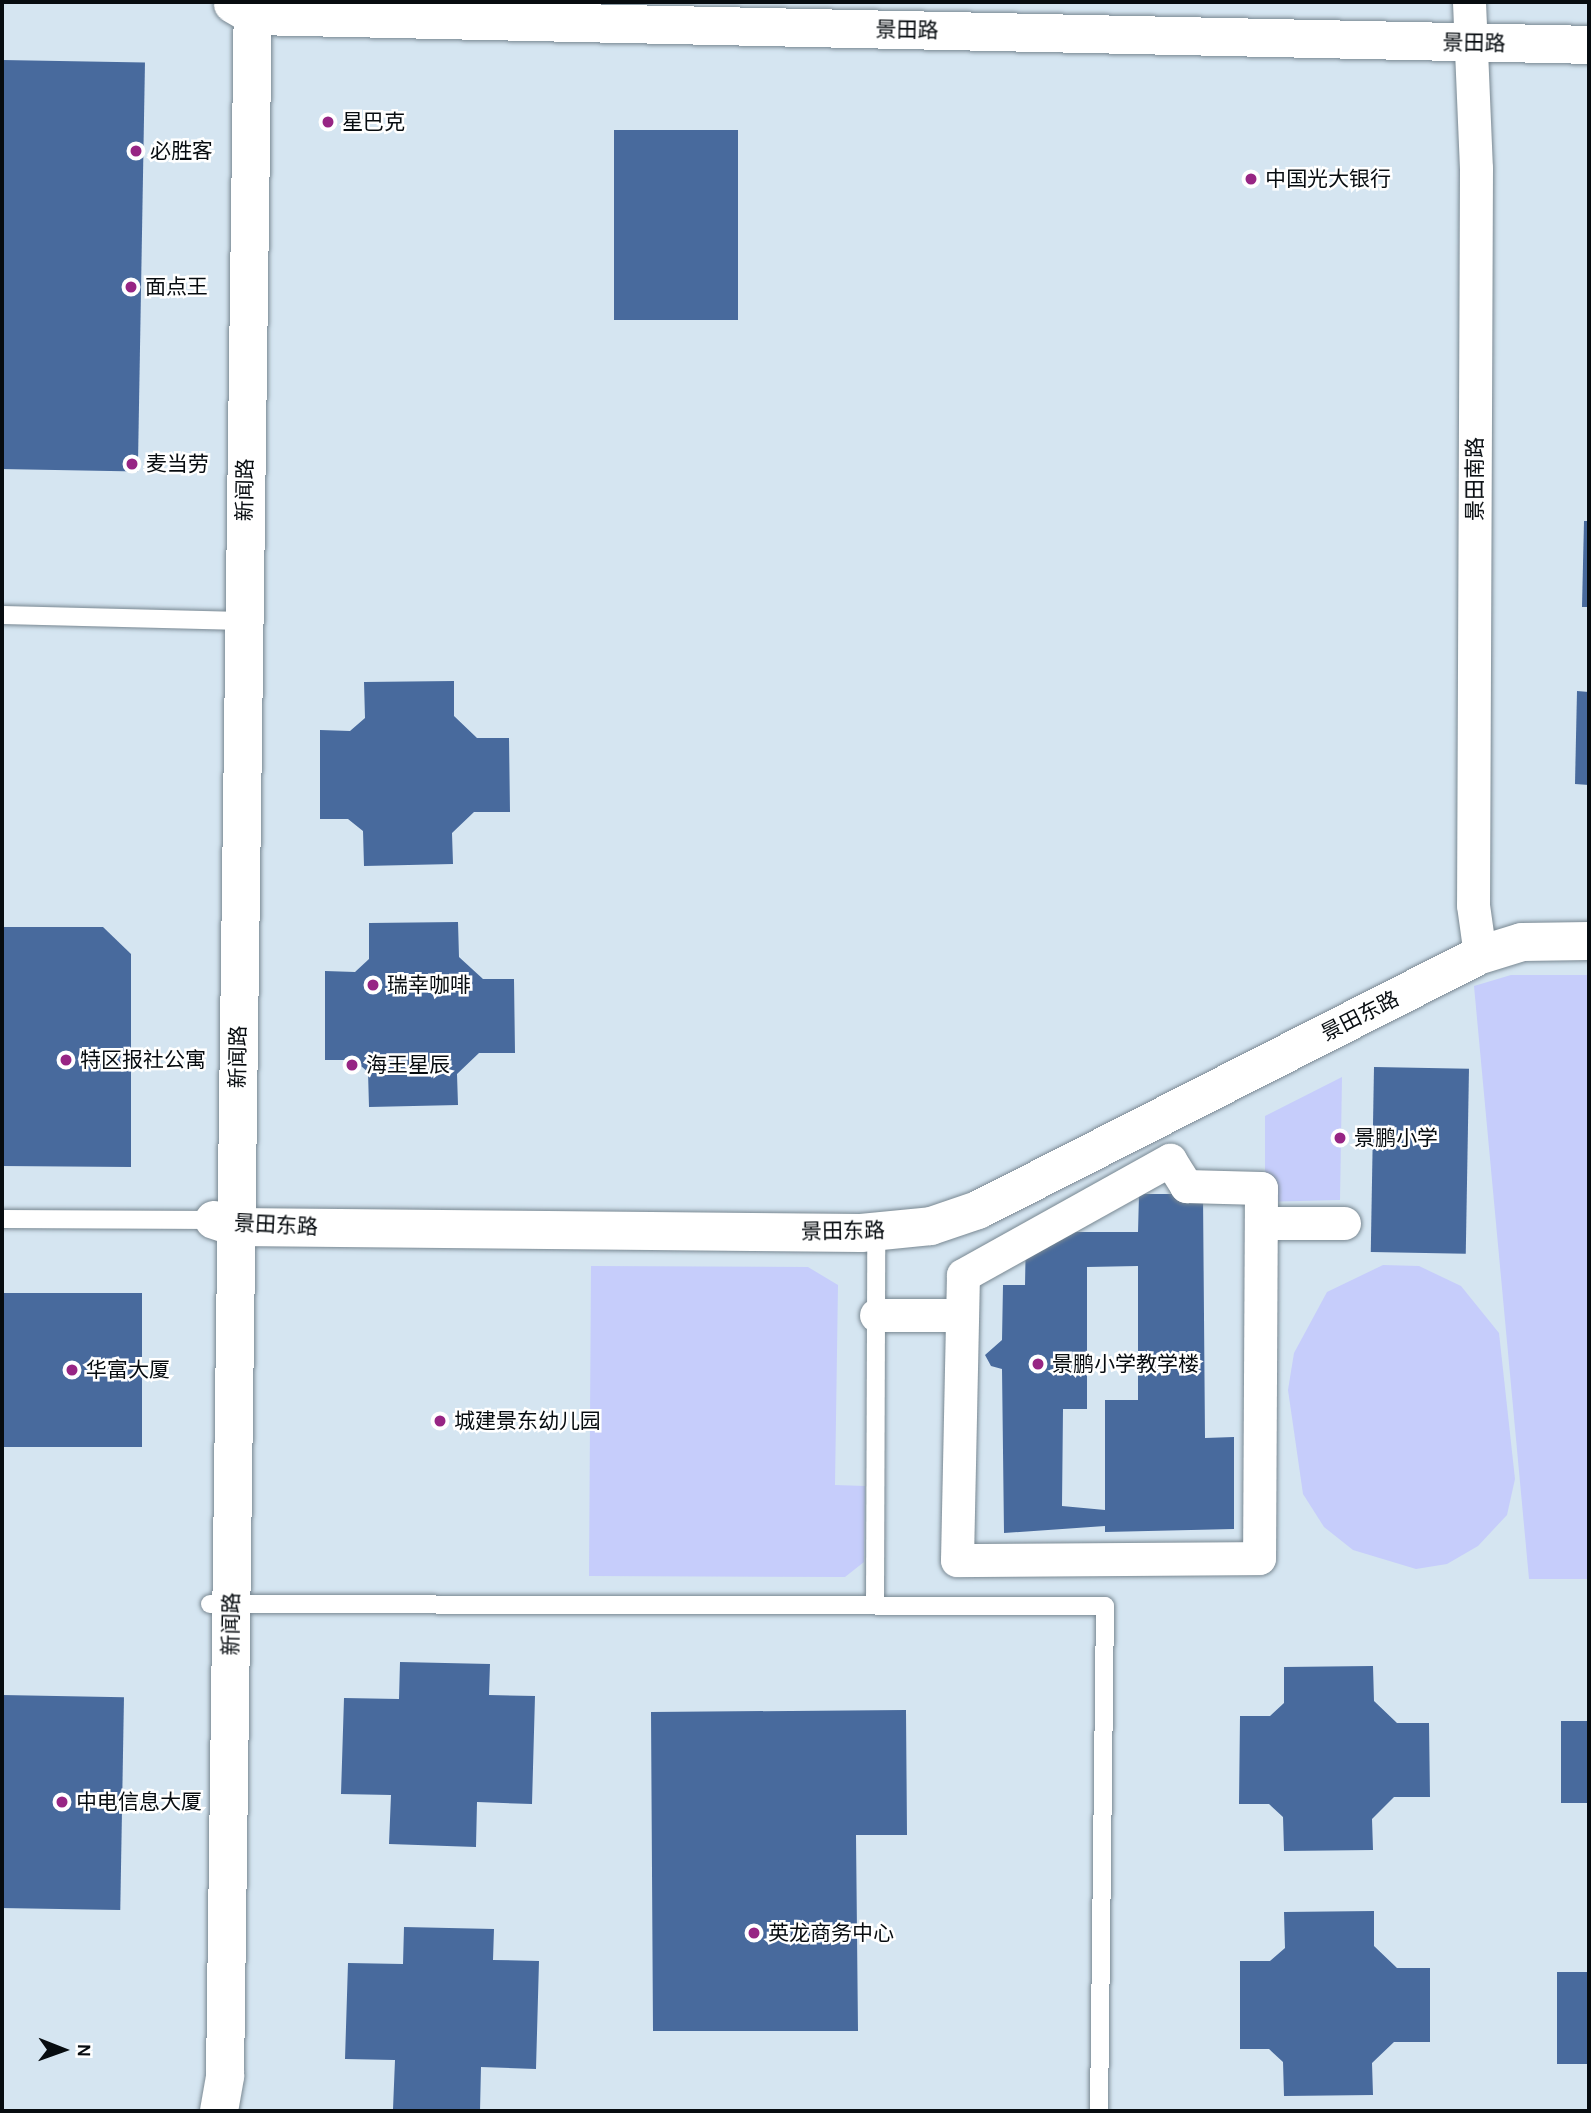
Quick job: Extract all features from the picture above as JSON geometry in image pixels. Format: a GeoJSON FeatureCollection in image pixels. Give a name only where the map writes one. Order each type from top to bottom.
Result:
{"type":"FeatureCollection","features":[{"type":"Feature","properties":{"kind":"street","name":"景田南路"},"geometry":{"type":"LineString","coordinates":[[1469,2],[1478,948]]}},
{"type":"Feature","properties":{"kind":"street","name":"景田路"},"geometry":{"type":"LineString","coordinates":[[241,5],[1589,45]]}},
{"type":"Feature","properties":{"kind":"street","name":"新闻路"},"geometry":{"type":"LineString","coordinates":[[210,2111],[204,2091],[221,1604],[229,1220],[232,620],[241,5]]}},
{"type":"Feature","properties":{"kind":"street","name":"景田东路"},"geometry":{"type":"LineString","coordinates":[[229,1220],[931,1226],[970,1213],[1478,948],[1526,929],[1589,928]]}},
{"type":"Feature","properties":{"kind":"street","name":"景田东路"},"geometry":{"type":"LineString","coordinates":[[1478,948],[1522,942],[1589,941]]}},
{"type":"Feature","properties":{"kind":"street"},"geometry":{"type":"LineString","coordinates":[[1170,1160],[1186,1186],[1262,1188],[1261,1223],[1259,1558],[957,1560],[958,1315],[963,1275],[1170,1160]]}},
{"type":"Feature","properties":{"kind":"street"},"geometry":{"type":"LineString","coordinates":[[1261,1223],[1344,1223]]}},
{"type":"Feature","properties":{"kind":"street"},"geometry":{"type":"LineString","coordinates":[[876,1314],[958,1315]]}},
{"type":"Feature","properties":{"kind":"street","name":"新闻路"},"geometry":{"type":"LineString","coordinates":[[219,2111],[225,2076],[221,1604]]}},
{"type":"Feature","properties":{"kind":"lane"},"geometry":{"type":"LineString","coordinates":[[2,615],[232,620]]}},
{"type":"Feature","properties":{"kind":"lane"},"geometry":{"type":"LineString","coordinates":[[2,1219],[229,1220]]}},
{"type":"Feature","properties":{"kind":"lane"},"geometry":{"type":"LineString","coordinates":[[875,1605],[876,1224]]}},
{"type":"Feature","properties":{"kind":"lane"},"geometry":{"type":"LineString","coordinates":[[221,1604],[1105,1606],[1099,2111]]}},
{"type":"Feature","properties":{"kind":"shaded area"},"geometry":{"type":"Polygon","coordinates":[[[1511,975],[1589,975],[1589,1579],[1529,1579],[1474,986],[1511,975]]]}},
{"type":"Feature","properties":{"kind":"shaded area"},"geometry":{"type":"Polygon","coordinates":[[[1342,1077],[1340,1200],[1265,1202],[1265,1116],[1342,1077]]]}},
{"type":"Feature","properties":{"kind":"shaded area"},"geometry":{"type":"Polygon","coordinates":[[[1383,1265],[1419,1266],[1461,1286],[1499,1333],[1515,1479],[1507,1515],[1478,1546],[1447,1564],[1416,1569],[1353,1550],[1324,1527],[1303,1494],[1288,1390],[1294,1353],[1327,1292],[1383,1265]]]}},
{"type":"Feature","properties":{"kind":"shaded area"},"geometry":{"type":"Polygon","coordinates":[[[591,1266],[808,1267],[838,1285],[835,1485],[865,1486],[864,1562],[845,1577],[589,1576],[591,1266]]]}},
{"type":"Feature","properties":{"kind":"building"},"geometry":{"type":"Polygon","coordinates":[[[2,60],[145,62],[138,471],[2,469],[2,60]]]}},
{"type":"Feature","properties":{"kind":"building"},"geometry":{"type":"Polygon","coordinates":[[[614,130],[738,130],[738,320],[614,320],[614,130]]]}},
{"type":"Feature","properties":{"kind":"building"},"geometry":{"type":"Polygon","coordinates":[[[1584,521],[1589,521],[1589,607],[1582,607],[1584,521]]]}},
{"type":"Feature","properties":{"kind":"building"},"geometry":{"type":"Polygon","coordinates":[[[454,681],[454,716],[477,738],[509,738],[510,812],[474,812],[452,833],[453,864],[364,866],[363,831],[348,819],[320,819],[320,730],[350,731],[365,718],[364,682],[454,681]]]}},
{"type":"Feature","properties":{"kind":"building"},"geometry":{"type":"Polygon","coordinates":[[[1577,691],[1589,692],[1589,785],[1575,784],[1577,691]]]}},
{"type":"Feature","properties":{"kind":"building"},"geometry":{"type":"Polygon","coordinates":[[[458,922],[459,957],[483,979],[514,979],[515,1053],[479,1053],[457,1074],[458,1105],[369,1107],[368,1072],[354,1060],[325,1060],[325,971],[355,972],[369,959],[369,923],[458,922]]]}},
{"type":"Feature","properties":{"kind":"building","name":"特区报社公寓"},"geometry":{"type":"Polygon","coordinates":[[[2,927],[103,927],[131,954],[131,1167],[2,1166],[2,927]]]}},
{"type":"Feature","properties":{"kind":"building"},"geometry":{"type":"Polygon","coordinates":[[[1374,1067],[1469,1069],[1466,1254],[1371,1252],[1374,1067]]]}},
{"type":"Feature","properties":{"kind":"building","name":"景鹏小学教学楼"},"geometry":{"type":"Polygon","coordinates":[[[1139,1194],[1203,1194],[1205,1438],[1234,1437],[1234,1529],[1105,1532],[1105,1526],[1004,1533],[1002,1369],[991,1366],[985,1355],[1002,1340],[1003,1285],[1025,1285],[1026,1232],[1138,1232],[1139,1194]],[[1138,1266],[1087,1267],[1087,1409],[1063,1409],[1062,1506],[1105,1510],[1105,1400],[1138,1400],[1138,1266]]]}},
{"type":"Feature","properties":{"kind":"building","name":"华富大厦"},"geometry":{"type":"Polygon","coordinates":[[[2,1293],[142,1293],[142,1447],[2,1447],[2,1293]]]}},
{"type":"Feature","properties":{"kind":"building"},"geometry":{"type":"Polygon","coordinates":[[[400,1662],[490,1664],[489,1695],[535,1696],[532,1804],[477,1802],[476,1847],[389,1844],[391,1795],[341,1794],[344,1698],[399,1699],[400,1662]]]}},
{"type":"Feature","properties":{"kind":"building"},"geometry":{"type":"Polygon","coordinates":[[[1373,1666],[1374,1701],[1397,1723],[1429,1723],[1430,1797],[1394,1797],[1372,1819],[1373,1850],[1284,1851],[1283,1817],[1269,1804],[1239,1804],[1240,1716],[1270,1716],[1284,1703],[1284,1667],[1373,1666]]]}},
{"type":"Feature","properties":{"kind":"building","name":"中电信息大厦"},"geometry":{"type":"Polygon","coordinates":[[[2,1695],[124,1697],[120,1910],[2,1908],[2,1695]]]}},
{"type":"Feature","properties":{"kind":"building","name":"英龙商务中心"},"geometry":{"type":"Polygon","coordinates":[[[906,1710],[907,1835],[856,1835],[858,2031],[653,2031],[651,1712],[906,1710]]]}},
{"type":"Feature","properties":{"kind":"building"},"geometry":{"type":"Polygon","coordinates":[[[1561,1721],[1589,1721],[1589,1803],[1561,1803],[1561,1721]]]}},
{"type":"Feature","properties":{"kind":"building"},"geometry":{"type":"Polygon","coordinates":[[[1374,1911],[1374,1946],[1397,1968],[1430,1968],[1430,2042],[1394,2042],[1372,2063],[1373,2095],[1284,2096],[1283,2062],[1269,2049],[1240,2049],[1240,1961],[1270,1961],[1285,1948],[1284,1912],[1374,1911]]]}},
{"type":"Feature","properties":{"kind":"building"},"geometry":{"type":"Polygon","coordinates":[[[404,1927],[494,1929],[493,1960],[539,1961],[536,2069],[481,2067],[480,2111],[393,2109],[395,2060],[345,2059],[348,1963],[403,1964],[404,1927]]]}},
{"type":"Feature","properties":{"kind":"building"},"geometry":{"type":"Polygon","coordinates":[[[1557,1972],[1589,1972],[1589,2064],[1557,2064],[1557,1972]]]}},
{"type":"Feature","properties":{"kind":"place","name":"星巴克"},"geometry":{"type":"Point","coordinates":[328,122]}},
{"type":"Feature","properties":{"kind":"place","name":"必胜客"},"geometry":{"type":"Point","coordinates":[136,151]}},
{"type":"Feature","properties":{"kind":"place","name":"中国光大银行"},"geometry":{"type":"Point","coordinates":[1251,179]}},
{"type":"Feature","properties":{"kind":"place","name":"面点王"},"geometry":{"type":"Point","coordinates":[131,287]}},
{"type":"Feature","properties":{"kind":"place","name":"麦当劳"},"geometry":{"type":"Point","coordinates":[132,464]}},
{"type":"Feature","properties":{"kind":"place","name":"瑞幸咖啡"},"geometry":{"type":"Point","coordinates":[373,985]}},
{"type":"Feature","properties":{"kind":"place","name":"特区报社公寓"},"geometry":{"type":"Point","coordinates":[66,1060]}},
{"type":"Feature","properties":{"kind":"place","name":"海王星辰"},"geometry":{"type":"Point","coordinates":[352,1065]}},
{"type":"Feature","properties":{"kind":"place","name":"景鹏小学"},"geometry":{"type":"Point","coordinates":[1340,1138]}},
{"type":"Feature","properties":{"kind":"place","name":"景鹏小学教学楼"},"geometry":{"type":"Point","coordinates":[1038,1364]}},
{"type":"Feature","properties":{"kind":"place","name":"华富大厦"},"geometry":{"type":"Point","coordinates":[72,1370]}},
{"type":"Feature","properties":{"kind":"place","name":"城建景东幼儿园"},"geometry":{"type":"Point","coordinates":[440,1421]}},
{"type":"Feature","properties":{"kind":"place","name":"中电信息大厦"},"geometry":{"type":"Point","coordinates":[62,1802]}},
{"type":"Feature","properties":{"kind":"place","name":"英龙商务中心"},"geometry":{"type":"Point","coordinates":[754,1933]}}]}
